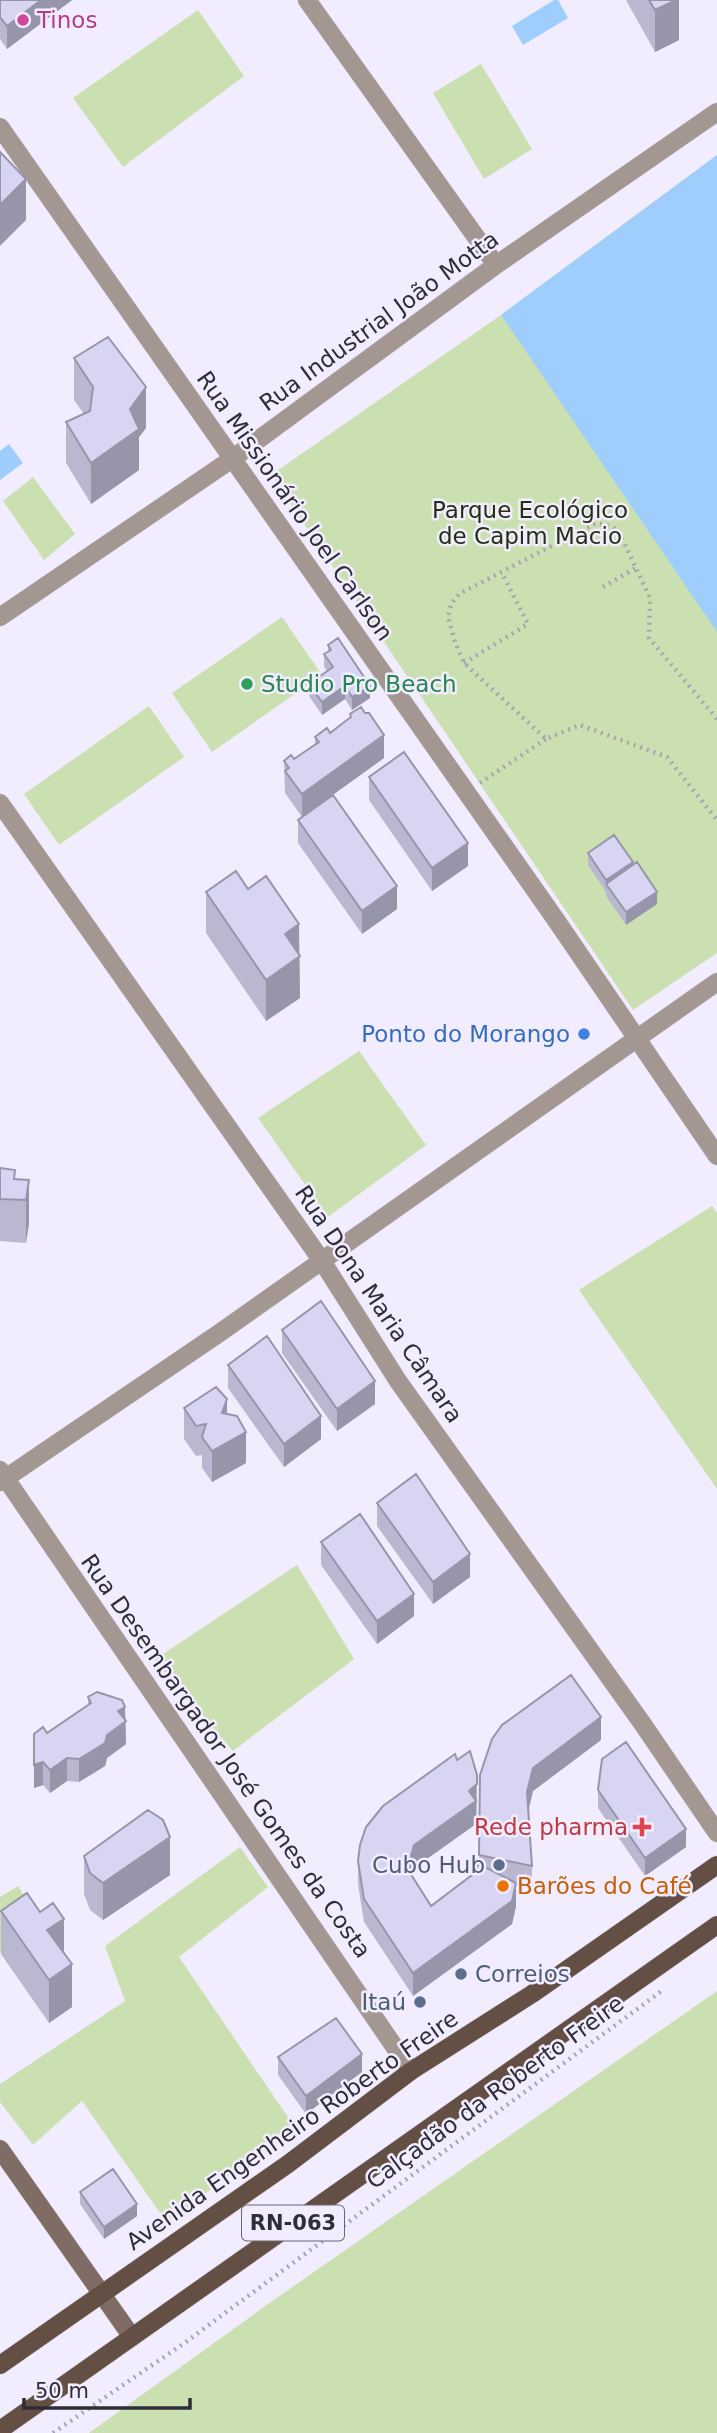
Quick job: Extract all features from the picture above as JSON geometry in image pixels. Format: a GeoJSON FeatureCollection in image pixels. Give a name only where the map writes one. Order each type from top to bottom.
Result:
{"type":"FeatureCollection","features":[{"type":"Feature","properties":{"kind":"main road","name":"Avenida Engenheiro Roberto Freire"},"geometry":{"type":"LineString","coordinates":[[0,2365],[288,2164],[411,2071],[532,1994],[717,1865]]}},
{"type":"Feature","properties":{"kind":"main road","name":"RN-063"},"geometry":{"type":"LineString","coordinates":[[0,2430],[717,1925]]}},
{"type":"Feature","properties":{"kind":"main road"},"geometry":{"type":"LineString","coordinates":[[0,2149],[132,2337]]}},
{"type":"Feature","properties":{"kind":"street"},"geometry":{"type":"LineString","coordinates":[[307,0],[496,265]]}},
{"type":"Feature","properties":{"kind":"street","name":"Rua Industrial João Motta"},"geometry":{"type":"LineString","coordinates":[[0,617],[232,459],[496,265],[717,112]]}},
{"type":"Feature","properties":{"kind":"street","name":"Rua Missionário Joel Carlson"},"geometry":{"type":"LineString","coordinates":[[0,127],[556,920],[636,1041],[717,1156]]}},
{"type":"Feature","properties":{"kind":"street","name":"Rua Dona Maria Câmara"},"geometry":{"type":"LineString","coordinates":[[0,803],[322,1261],[398,1381],[642,1723],[717,1833]]}},
{"type":"Feature","properties":{"kind":"street"},"geometry":{"type":"LineString","coordinates":[[2,1477],[322,1261],[717,982]]}},
{"type":"Feature","properties":{"kind":"street","name":"Rua Desembargador José Gomes da Costa"},"geometry":{"type":"LineString","coordinates":[[2,1477],[411,2071]]}},
{"type":"Feature","properties":{"kind":"path"},"geometry":{"type":"LineString","coordinates":[[546,739],[464,663],[448,617],[451,604],[459,594],[596,523],[611,526],[619,532],[650,598],[649,638],[717,719]]}},
{"type":"Feature","properties":{"kind":"path"},"geometry":{"type":"LineString","coordinates":[[603,587],[636,568]]}},
{"type":"Feature","properties":{"kind":"path"},"geometry":{"type":"LineString","coordinates":[[464,663],[528,624],[502,573]]}},
{"type":"Feature","properties":{"kind":"path"},"geometry":{"type":"LineString","coordinates":[[480,783],[546,739],[580,725],[667,757],[717,820]]}},
{"type":"Feature","properties":{"kind":"path","name":"Calçadão da Roberto Freire"},"geometry":{"type":"LineString","coordinates":[[53,2433],[183,2344],[673,1983]]}},
{"type":"Feature","properties":{"kind":"green space"},"geometry":{"type":"Polygon","coordinates":[[[198,10],[244,76],[123,167],[73,98],[198,10]]]}},
{"type":"Feature","properties":{"kind":"green space"},"geometry":{"type":"Polygon","coordinates":[[[481,64],[532,149],[484,179],[433,93],[481,64]]]}},
{"type":"Feature","properties":{"kind":"green space","name":"Parque Ecológico de Capim Macio"},"geometry":{"type":"Polygon","coordinates":[[[717,155],[717,953],[633,1010],[271,475],[501,315],[717,155]]]}},
{"type":"Feature","properties":{"kind":"green space"},"geometry":{"type":"Polygon","coordinates":[[[33,477],[75,534],[44,560],[3,501],[33,477]]]}},
{"type":"Feature","properties":{"kind":"green space","name":"Studio Pro Beach"},"geometry":{"type":"Polygon","coordinates":[[[282,617],[322,675],[212,752],[172,693],[282,617]]]}},
{"type":"Feature","properties":{"kind":"green space"},"geometry":{"type":"Polygon","coordinates":[[[149,706],[184,757],[59,845],[24,794],[149,706]]]}},
{"type":"Feature","properties":{"kind":"green space"},"geometry":{"type":"Polygon","coordinates":[[[359,1051],[426,1145],[328,1217],[258,1118],[359,1051]]]}},
{"type":"Feature","properties":{"kind":"green space"},"geometry":{"type":"Polygon","coordinates":[[[712,1206],[717,1213],[717,1489],[579,1290],[712,1206]]]}},
{"type":"Feature","properties":{"kind":"green space"},"geometry":{"type":"Polygon","coordinates":[[[297,1565],[354,1659],[233,1751],[154,1660],[297,1565]]]}},
{"type":"Feature","properties":{"kind":"green space"},"geometry":{"type":"Polygon","coordinates":[[[240,1847],[268,1887],[179,1957],[294,2126],[167,2223],[82,2101],[33,2145],[0,2102],[0,2084],[125,2001],[105,1946],[240,1847]]]}},
{"type":"Feature","properties":{"kind":"green space"},"geometry":{"type":"Polygon","coordinates":[[[18,1886],[42,1926],[0,1952],[0,1897],[18,1886]]]}},
{"type":"Feature","properties":{"kind":"green space"},"geometry":{"type":"Polygon","coordinates":[[[717,1991],[717,2433],[89,2433],[268,2304],[717,1991]]]}},
{"type":"Feature","properties":{"kind":"water"},"geometry":{"type":"Polygon","coordinates":[[[558,0],[568,18],[523,45],[512,26],[558,0]]]}},
{"type":"Feature","properties":{"kind":"water"},"geometry":{"type":"Polygon","coordinates":[[[717,155],[717,632],[501,315],[717,155]]]}},
{"type":"Feature","properties":{"kind":"water"},"geometry":{"type":"Polygon","coordinates":[[[9,444],[23,463],[0,480],[0,451],[9,444]]]}},
{"type":"Feature","properties":{"kind":"building"},"geometry":{"type":"Polygon","coordinates":[[[0,0],[41,0],[7,26],[0,17],[0,0]]]}},
{"type":"Feature","properties":{"kind":"building"},"geometry":{"type":"Polygon","coordinates":[[[649,0],[676,0],[655,10],[649,0]]]}},
{"type":"Feature","properties":{"kind":"building"},"geometry":{"type":"Polygon","coordinates":[[[0,152],[26,179],[0,205],[0,152]]]}},
{"type":"Feature","properties":{"kind":"building"},"geometry":{"type":"Polygon","coordinates":[[[108,337],[146,387],[130,409],[139,429],[91,463],[66,422],[90,411],[93,387],[74,358],[108,337]]]}},
{"type":"Feature","properties":{"kind":"building"},"geometry":{"type":"Polygon","coordinates":[[[338,638],[370,686],[352,697],[345,686],[322,702],[309,684],[333,667],[324,654],[331,650],[328,645],[338,638]]]}},
{"type":"Feature","properties":{"kind":"building"},"geometry":{"type":"Polygon","coordinates":[[[361,707],[365,713],[369,713],[384,735],[302,794],[285,771],[289,768],[284,761],[291,755],[294,759],[319,742],[315,737],[327,728],[330,733],[361,707]]]}},
{"type":"Feature","properties":{"kind":"building"},"geometry":{"type":"Polygon","coordinates":[[[404,752],[468,843],[432,868],[369,777],[404,752]]]}},
{"type":"Feature","properties":{"kind":"building"},"geometry":{"type":"Polygon","coordinates":[[[333,795],[397,886],[362,911],[298,820],[333,795]]]}},
{"type":"Feature","properties":{"kind":"building"},"geometry":{"type":"Polygon","coordinates":[[[614,835],[633,862],[606,880],[588,853],[614,835]]]}},
{"type":"Feature","properties":{"kind":"building"},"geometry":{"type":"Polygon","coordinates":[[[637,862],[657,892],[626,912],[606,884],[637,862]]]}},
{"type":"Feature","properties":{"kind":"building"},"geometry":{"type":"Polygon","coordinates":[[[236,871],[248,889],[266,876],[299,924],[285,934],[300,956],[266,980],[206,892],[236,871]]]}},
{"type":"Feature","properties":{"kind":"building"},"geometry":{"type":"Polygon","coordinates":[[[0,1168],[15,1170],[14,1179],[29,1180],[26,1200],[0,1199],[0,1168]]]}},
{"type":"Feature","properties":{"kind":"building"},"geometry":{"type":"Polygon","coordinates":[[[321,1301],[375,1381],[337,1409],[282,1330],[321,1301]]]}},
{"type":"Feature","properties":{"kind":"building"},"geometry":{"type":"Polygon","coordinates":[[[267,1336],[321,1416],[284,1444],[228,1365],[267,1336]]]}},
{"type":"Feature","properties":{"kind":"building"},"geometry":{"type":"Polygon","coordinates":[[[216,1387],[227,1399],[222,1413],[237,1416],[246,1432],[212,1451],[202,1437],[206,1424],[196,1426],[184,1408],[216,1387]]]}},
{"type":"Feature","properties":{"kind":"building"},"geometry":{"type":"Polygon","coordinates":[[[416,1474],[470,1554],[433,1582],[377,1503],[416,1474]]]}},
{"type":"Feature","properties":{"kind":"building"},"geometry":{"type":"Polygon","coordinates":[[[360,1514],[414,1594],[377,1621],[321,1542],[360,1514]]]}},
{"type":"Feature","properties":{"kind":"building"},"geometry":{"type":"Polygon","coordinates":[[[571,1675],[601,1717],[533,1768],[527,1792],[532,1866],[479,1855],[480,1775],[492,1739],[502,1725],[571,1675]]]}},
{"type":"Feature","properties":{"kind":"building"},"geometry":{"type":"Polygon","coordinates":[[[97,1692],[122,1700],[125,1707],[118,1711],[126,1721],[107,1735],[105,1743],[79,1759],[67,1758],[50,1770],[43,1762],[34,1765],[34,1734],[43,1727],[47,1733],[91,1703],[88,1697],[97,1692]]]}},
{"type":"Feature","properties":{"kind":"building","name":"Rede pharma"},"geometry":{"type":"Polygon","coordinates":[[[626,1742],[686,1829],[645,1858],[598,1790],[602,1759],[626,1742]]]}},
{"type":"Feature","properties":{"kind":"building"},"geometry":{"type":"Polygon","coordinates":[[[470,1751],[477,1784],[469,1791],[476,1801],[414,1845],[409,1864],[412,1876],[431,1906],[472,1875],[479,1864],[516,1883],[512,1901],[413,1973],[364,1899],[358,1861],[360,1845],[366,1827],[383,1806],[455,1754],[457,1760],[470,1751]]]}},
{"type":"Feature","properties":{"kind":"building"},"geometry":{"type":"Polygon","coordinates":[[[148,1810],[163,1820],[170,1837],[103,1883],[90,1873],[84,1856],[148,1810]]]}},
{"type":"Feature","properties":{"kind":"building"},"geometry":{"type":"Polygon","coordinates":[[[27,1893],[40,1912],[53,1903],[64,1919],[47,1930],[72,1964],[49,1980],[1,1911],[27,1893]]]}},
{"type":"Feature","properties":{"kind":"building"},"geometry":{"type":"Polygon","coordinates":[[[336,2018],[362,2054],[306,2096],[278,2057],[336,2018]]]}},
{"type":"Feature","properties":{"kind":"building"},"geometry":{"type":"Polygon","coordinates":[[[113,2169],[137,2204],[104,2227],[80,2192],[113,2169]]]}},
{"type":"Feature","properties":{"kind":"place","name":"Tinos"},"geometry":{"type":"Point","coordinates":[23,20]}},
{"type":"Feature","properties":{"kind":"place","name":"Studio Pro Beach"},"geometry":{"type":"Point","coordinates":[247,684]}},
{"type":"Feature","properties":{"kind":"place","name":"Ponto do Morango"},"geometry":{"type":"Point","coordinates":[584,1034]}},
{"type":"Feature","properties":{"kind":"place","name":"Rede pharma"},"geometry":{"type":"Point","coordinates":[642,1827]}},
{"type":"Feature","properties":{"kind":"place","name":"Cubo Hub"},"geometry":{"type":"Point","coordinates":[499,1865]}},
{"type":"Feature","properties":{"kind":"place","name":"Barões do Café"},"geometry":{"type":"Point","coordinates":[503,1886]}},
{"type":"Feature","properties":{"kind":"place","name":"Correios"},"geometry":{"type":"Point","coordinates":[461,1974]}},
{"type":"Feature","properties":{"kind":"place","name":"Itaú"},"geometry":{"type":"Point","coordinates":[420,2002]}}]}
